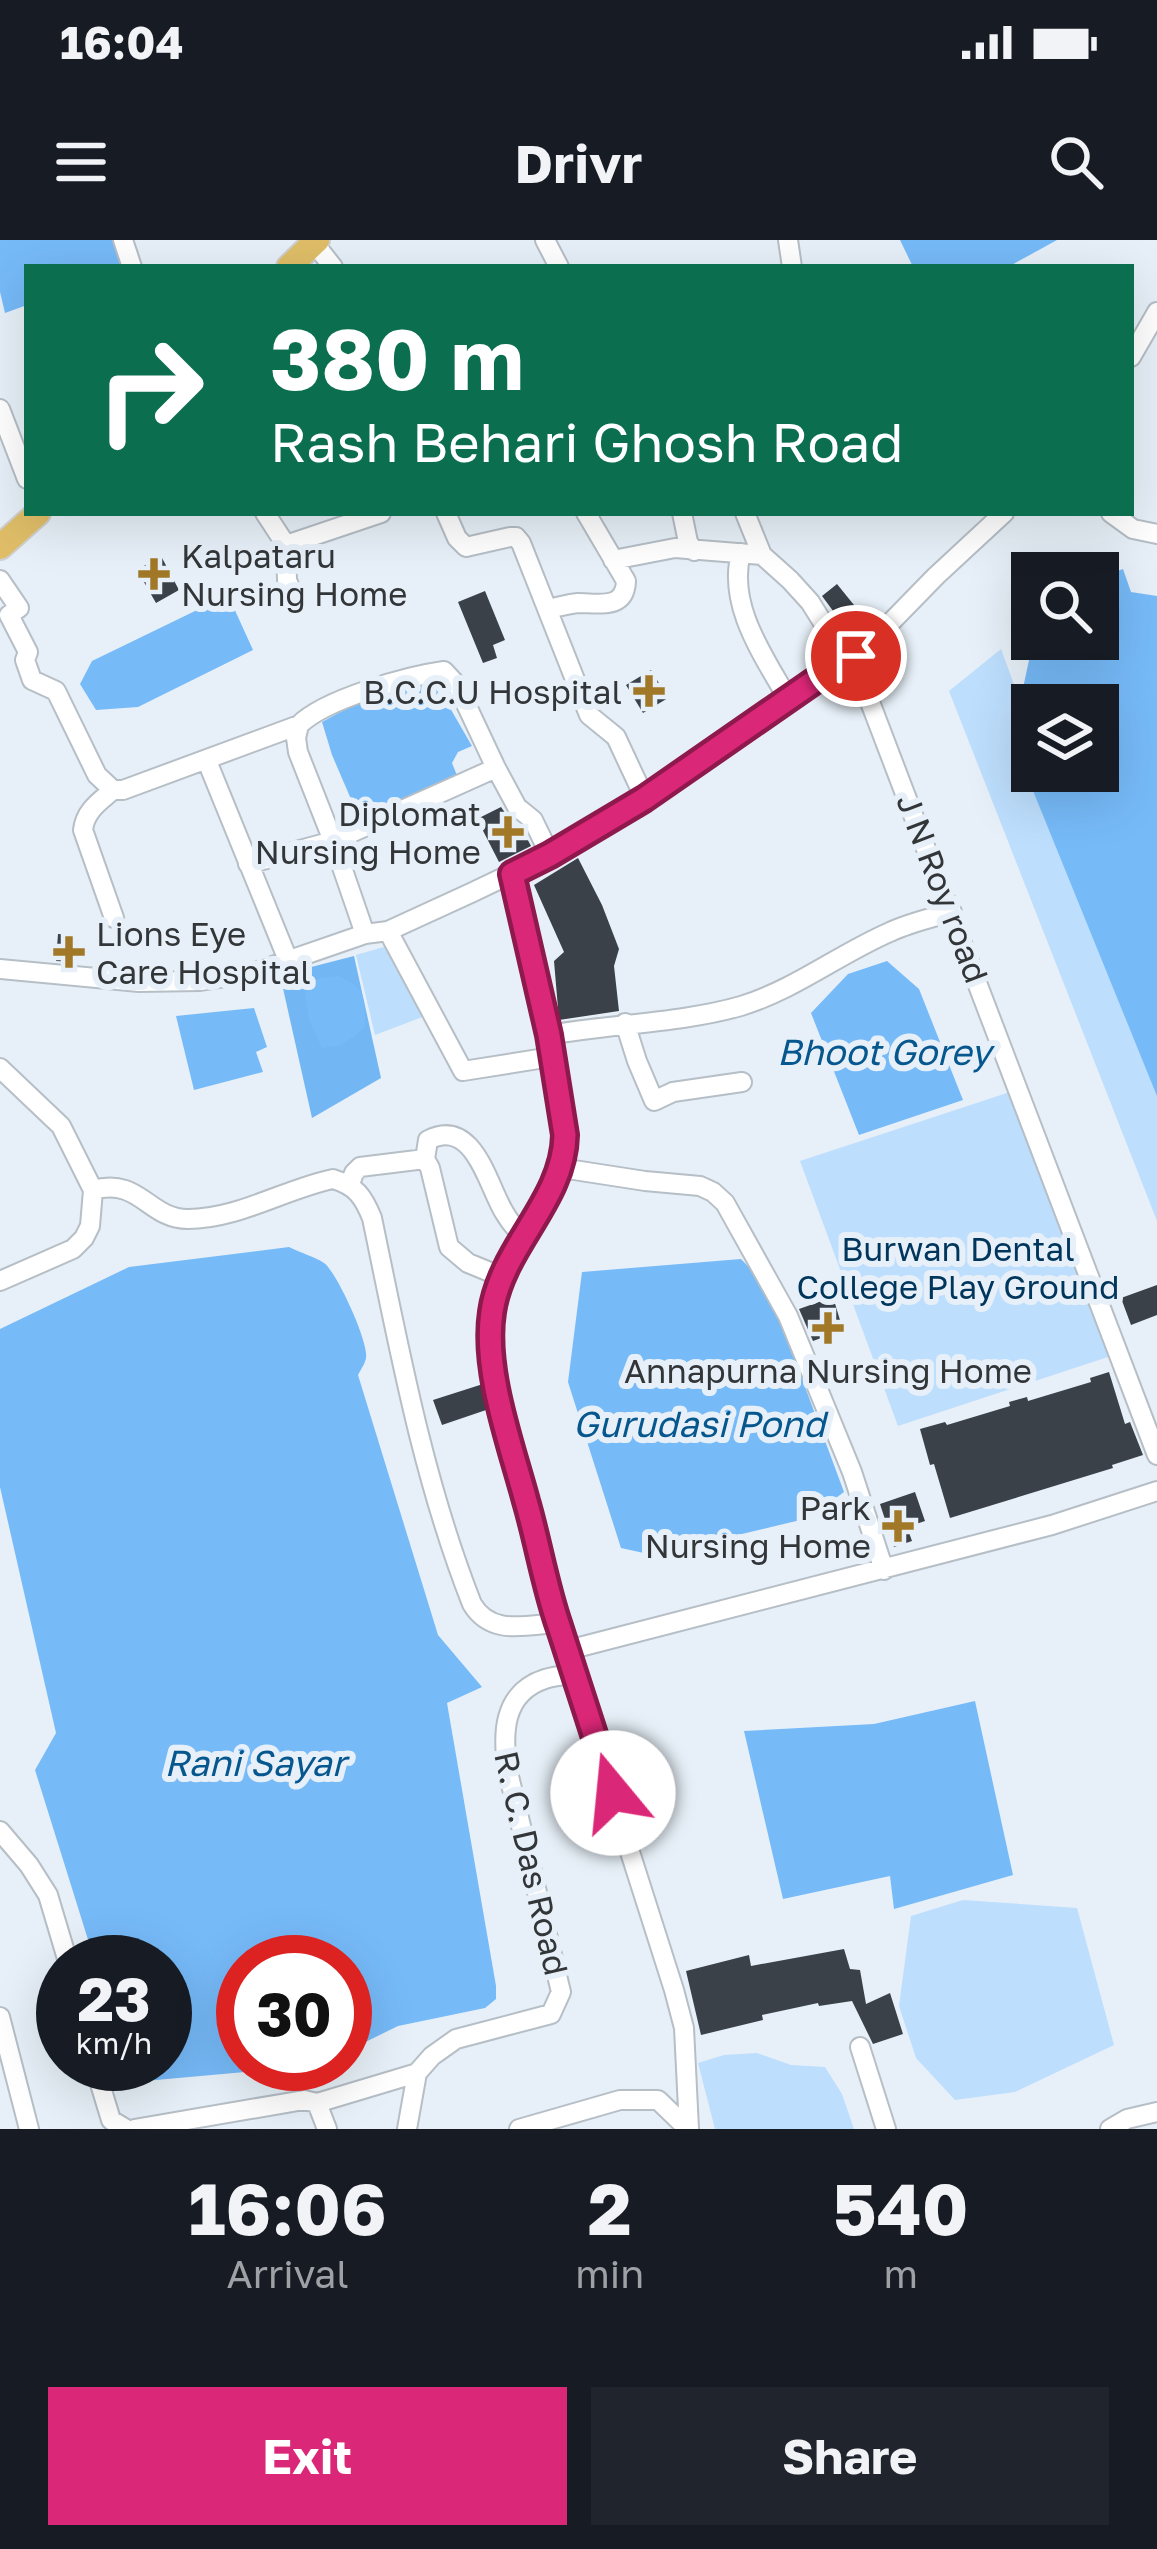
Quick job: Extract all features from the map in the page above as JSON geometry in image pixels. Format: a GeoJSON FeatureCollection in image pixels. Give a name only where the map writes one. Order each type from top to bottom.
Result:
{"type":"FeatureCollection","features":[{"type":"Feature","properties":{"kind":"main road"},"geometry":{"type":"LineString","coordinates":[[292,264],[316,242]]}},
{"type":"Feature","properties":{"kind":"main road"},"geometry":{"type":"LineString","coordinates":[[0,528],[24,505]]}},
{"type":"Feature","properties":{"kind":"main road"},"geometry":{"type":"LineString","coordinates":[[0,547],[35,516]]}},
{"type":"Feature","properties":{"kind":"street"},"geometry":{"type":"LineString","coordinates":[[1138,328],[1157,312]]}},
{"type":"Feature","properties":{"kind":"street"},"geometry":{"type":"LineString","coordinates":[[0,410],[24,471]]}},
{"type":"Feature","properties":{"kind":"street"},"geometry":{"type":"LineString","coordinates":[[267,516],[286,545],[287,580],[297,606]]}},
{"type":"Feature","properties":{"kind":"street"},"geometry":{"type":"LineString","coordinates":[[286,545],[372,516]]}},
{"type":"Feature","properties":{"kind":"street"},"geometry":{"type":"LineString","coordinates":[[447,516],[466,548],[516,537],[521,543],[589,715],[616,737],[644,799]]}},
{"type":"Feature","properties":{"kind":"street"},"geometry":{"type":"LineString","coordinates":[[548,610],[611,603],[626,590],[626,581],[588,516]]}},
{"type":"Feature","properties":{"kind":"street"},"geometry":{"type":"LineString","coordinates":[[683,516],[694,550]]}},
{"type":"Feature","properties":{"kind":"street"},"geometry":{"type":"LineString","coordinates":[[746,516],[762,555],[810,602],[855,658]]}},
{"type":"Feature","properties":{"kind":"street"},"geometry":{"type":"LineString","coordinates":[[0,969],[139,982],[200,981],[252,973],[365,934],[388,931],[550,855],[644,799],[820,677],[855,658],[999,516]]}},
{"type":"Feature","properties":{"kind":"street"},"geometry":{"type":"LineString","coordinates":[[1115,516],[1133,529],[1157,534]]}},
{"type":"Feature","properties":{"kind":"street"},"geometry":{"type":"LineString","coordinates":[[614,560],[675,548],[762,555]]}},
{"type":"Feature","properties":{"kind":"street"},"geometry":{"type":"LineString","coordinates":[[741,553],[737,568],[744,613],[788,699]]}},
{"type":"Feature","properties":{"kind":"street"},"geometry":{"type":"LineString","coordinates":[[0,580],[19,608],[9,615],[28,652],[25,660],[32,680],[56,691],[97,775],[112,790]]}},
{"type":"Feature","properties":{"kind":"street","name":"J N Roy road"},"geometry":{"type":"LineString","coordinates":[[855,658],[1157,1454]]}},
{"type":"Feature","properties":{"kind":"street"},"geometry":{"type":"LineString","coordinates":[[114,919],[83,830],[84,819],[112,790],[207,761],[390,683],[444,671],[457,685],[496,769],[518,807],[533,820],[550,855]]}},
{"type":"Feature","properties":{"kind":"street"},"geometry":{"type":"LineString","coordinates":[[299,724],[298,752],[365,934]]}},
{"type":"Feature","properties":{"kind":"street"},"geometry":{"type":"LineString","coordinates":[[207,761],[288,960]]}},
{"type":"Feature","properties":{"kind":"street"},"geometry":{"type":"LineString","coordinates":[[248,864],[333,841],[496,769]]}},
{"type":"Feature","properties":{"kind":"street"},"geometry":{"type":"LineString","coordinates":[[512,874],[549,1035],[565,1135],[561,1168],[522,1235],[491,1315],[496,1382],[557,1623],[684,2028],[688,2129]]}},
{"type":"Feature","properties":{"kind":"street"},"geometry":{"type":"LineString","coordinates":[[549,1035],[740,1006],[779,992],[891,931],[952,912]]}},
{"type":"Feature","properties":{"kind":"street"},"geometry":{"type":"LineString","coordinates":[[388,931],[464,1071],[551,1057]]}},
{"type":"Feature","properties":{"kind":"street"},"geometry":{"type":"LineString","coordinates":[[625,1023],[654,1101],[673,1092],[742,1082]]}},
{"type":"Feature","properties":{"kind":"street"},"geometry":{"type":"LineString","coordinates":[[0,1068],[8,1086],[61,1126],[93,1190],[90,1226],[73,1249],[0,1281]]}},
{"type":"Feature","properties":{"kind":"street"},"geometry":{"type":"LineString","coordinates":[[502,1277],[457,1256],[449,1247],[425,1159],[428,1140],[437,1136],[466,1142],[504,1213],[522,1235]]}},
{"type":"Feature","properties":{"kind":"street"},"geometry":{"type":"LineString","coordinates":[[350,1184],[360,1167],[425,1159]]}},
{"type":"Feature","properties":{"kind":"street"},"geometry":{"type":"LineString","coordinates":[[561,1168],[700,1186],[724,1203],[788,1316],[852,1472],[884,1570]]}},
{"type":"Feature","properties":{"kind":"street"},"geometry":{"type":"LineString","coordinates":[[93,1190],[122,1187],[176,1219],[194,1220],[333,1179],[350,1184],[363,1196],[441,1516],[472,1604],[479,1616],[497,1626],[557,1623]]}},
{"type":"Feature","properties":{"kind":"street"},"geometry":{"type":"LineString","coordinates":[[568,1651],[1052,1525],[1157,1490]]}},
{"type":"Feature","properties":{"kind":"street","name":"R. C. Das Road"},"geometry":{"type":"LineString","coordinates":[[101,2091],[111,2120],[130,2129],[304,2100],[316,2103],[418,2073],[456,2039],[551,2014],[561,1991],[503,1736],[508,1714],[523,1691],[543,1679],[575,1674]]}},
{"type":"Feature","properties":{"kind":"street"},"geometry":{"type":"LineString","coordinates":[[0,1831],[48,1895],[60,1935]]}},
{"type":"Feature","properties":{"kind":"street"},"geometry":{"type":"LineString","coordinates":[[0,2017],[29,2129]]}},
{"type":"Feature","properties":{"kind":"street"},"geometry":{"type":"LineString","coordinates":[[860,2047],[886,2129]]}},
{"type":"Feature","properties":{"kind":"street"},"geometry":{"type":"LineString","coordinates":[[406,2129],[418,2073]]}},
{"type":"Feature","properties":{"kind":"street"},"geometry":{"type":"LineString","coordinates":[[518,2129],[620,2100],[658,2100],[688,2129]]}},
{"type":"Feature","properties":{"kind":"street"},"geometry":{"type":"LineString","coordinates":[[316,2103],[326,2129]]}},
{"type":"Feature","properties":{"kind":"street"},"geometry":{"type":"LineString","coordinates":[[1110,2129],[1126,2119],[1157,2112]]}},
{"type":"Feature","properties":{"kind":"green space"},"geometry":{"type":"Polygon","coordinates":[[[1001,649],[1014,684],[1011,792],[1041,792],[1157,1071],[1157,1221],[949,691],[1001,649]]]}},
{"type":"Feature","properties":{"kind":"green space"},"geometry":{"type":"Polygon","coordinates":[[[387,946],[425,1016],[375,1035],[356,955],[387,946]]]}},
{"type":"Feature","properties":{"kind":"green space","name":"Burwan Dental College Play Ground"},"geometry":{"type":"Polygon","coordinates":[[[1010,1092],[1111,1356],[898,1426],[800,1161],[1010,1092]]]}},
{"type":"Feature","properties":{"kind":"green space"},"geometry":{"type":"Polygon","coordinates":[[[963,1900],[1077,1908],[1114,2045],[1015,2092],[955,2100],[916,2058],[899,2006],[911,1916],[963,1900]]]}},
{"type":"Feature","properties":{"kind":"green space"},"geometry":{"type":"Polygon","coordinates":[[[757,2053],[791,2065],[825,2067],[842,2094],[854,2129],[715,2129],[698,2063],[757,2053]]]}},
{"type":"Feature","properties":{"kind":"shaded area"},"geometry":{"type":"Polygon","coordinates":[[[354,956],[381,1078],[312,1118],[280,975],[354,956]]]}},
{"type":"Feature","properties":{"kind":"water"},"geometry":{"type":"Polygon","coordinates":[[[0,240],[120,240],[126,264],[24,264],[24,306],[5,313],[0,240]]]}},
{"type":"Feature","properties":{"kind":"water"},"geometry":{"type":"Polygon","coordinates":[[[900,240],[1057,240],[1013,264],[912,264],[900,240]]]}},
{"type":"Feature","properties":{"kind":"water"},"geometry":{"type":"Polygon","coordinates":[[[1123,569],[1131,592],[1157,596],[1157,1096],[1034,792],[1119,792],[1119,684],[1024,684],[1029,660],[1119,660],[1119,570],[1123,569]]]}},
{"type":"Feature","properties":{"kind":"water"},"geometry":{"type":"Polygon","coordinates":[[[228,595],[253,650],[138,707],[96,710],[80,684],[92,661],[228,595]]]}},
{"type":"Feature","properties":{"kind":"water"},"geometry":{"type":"Polygon","coordinates":[[[414,679],[419,686],[435,682],[472,746],[458,752],[452,763],[458,778],[360,820],[322,722],[414,679]]]}},
{"type":"Feature","properties":{"kind":"water","name":"Bhoot Gorey"},"geometry":{"type":"Polygon","coordinates":[[[887,961],[919,989],[963,1100],[859,1135],[811,1013],[848,974],[887,961]]]}},
{"type":"Feature","properties":{"kind":"water"},"geometry":{"type":"Polygon","coordinates":[[[338,976],[362,996],[365,1028],[342,1045],[322,1048],[309,1020],[304,984],[338,976]]]}},
{"type":"Feature","properties":{"kind":"water"},"geometry":{"type":"Polygon","coordinates":[[[254,1008],[267,1047],[256,1052],[263,1072],[194,1090],[176,1016],[254,1008]]]}},
{"type":"Feature","properties":{"kind":"water","name":"Rani Sayar"},"geometry":{"type":"Polygon","coordinates":[[[289,1247],[324,1263],[351,1308],[366,1350],[358,1375],[438,1635],[482,1687],[447,1703],[496,1986],[496,1999],[485,2008],[398,2026],[372,2039],[372,1935],[216,1935],[216,2075],[192,2077],[192,1935],[87,1935],[35,1770],[56,1733],[0,1487],[0,1329],[129,1267],[289,1247]]]}},
{"type":"Feature","properties":{"kind":"water","name":"Gurudasi Pond"},"geometry":{"type":"Polygon","coordinates":[[[741,1259],[768,1287],[844,1492],[809,1518],[653,1555],[621,1548],[568,1382],[582,1272],[741,1259]]]}},
{"type":"Feature","properties":{"kind":"water"},"geometry":{"type":"Polygon","coordinates":[[[975,1701],[1013,1875],[894,1909],[890,1876],[783,1899],[744,1731],[874,1724],[975,1701]]]}},
{"type":"Feature","properties":{"kind":"building"},"geometry":{"type":"Polygon","coordinates":[[[161,556],[179,590],[156,603],[137,570],[161,556]]]}},
{"type":"Feature","properties":{"kind":"building"},"geometry":{"type":"Polygon","coordinates":[[[837,584],[858,610],[842,623],[822,596],[837,584]]]}},
{"type":"Feature","properties":{"kind":"building"},"geometry":{"type":"Polygon","coordinates":[[[485,591],[505,640],[493,645],[497,658],[483,663],[458,602],[485,591]]]}},
{"type":"Feature","properties":{"kind":"building"},"geometry":{"type":"Polygon","coordinates":[[[651,670],[668,698],[643,713],[626,685],[651,670]]]}},
{"type":"Feature","properties":{"kind":"building"},"geometry":{"type":"Polygon","coordinates":[[[501,807],[531,846],[499,862],[477,819],[501,807]]]}},
{"type":"Feature","properties":{"kind":"building"},"geometry":{"type":"Polygon","coordinates":[[[578,858],[619,949],[614,966],[619,1011],[559,1020],[554,961],[564,952],[534,885],[578,858]]]}},
{"type":"Feature","properties":{"kind":"building"},"geometry":{"type":"Polygon","coordinates":[[[58,934],[76,935],[74,962],[56,961],[58,934]]]}},
{"type":"Feature","properties":{"kind":"building"},"geometry":{"type":"Polygon","coordinates":[[[1157,1285],[1157,1315],[1131,1325],[1121,1298],[1157,1285]]]}},
{"type":"Feature","properties":{"kind":"building"},"geometry":{"type":"Polygon","coordinates":[[[833,1297],[843,1330],[813,1341],[799,1309],[833,1297]]]}},
{"type":"Feature","properties":{"kind":"building"},"geometry":{"type":"Polygon","coordinates":[[[1109,1372],[1125,1424],[1130,1422],[1143,1455],[950,1518],[920,1429],[1091,1382],[1090,1378],[1109,1372]]]}},
{"type":"Feature","properties":{"kind":"building"},"geometry":{"type":"Polygon","coordinates":[[[483,1384],[489,1409],[442,1425],[433,1400],[483,1384]]]}},
{"type":"Feature","properties":{"kind":"building"},"geometry":{"type":"Polygon","coordinates":[[[915,1492],[925,1521],[907,1527],[912,1541],[894,1547],[880,1504],[915,1492]]]}},
{"type":"Feature","properties":{"kind":"building"},"geometry":{"type":"Polygon","coordinates":[[[844,1949],[850,1969],[860,1970],[866,2004],[890,1993],[903,2034],[873,2044],[852,2001],[762,2015],[763,2020],[701,2035],[686,1971],[749,1955],[751,1966],[844,1949]]]}},
{"type":"Feature","properties":{"kind":"place","name":"Kalpataru Nursing Home"},"geometry":{"type":"Point","coordinates":[154,574]}},
{"type":"Feature","properties":{"kind":"place","name":"B.C.C.U Hospital"},"geometry":{"type":"Point","coordinates":[649,691]}},
{"type":"Feature","properties":{"kind":"place","name":"Diplomat Nursing Home"},"geometry":{"type":"Point","coordinates":[508,832]}},
{"type":"Feature","properties":{"kind":"place","name":"Lions Eye Care Hospital"},"geometry":{"type":"Point","coordinates":[69,952]}},
{"type":"Feature","properties":{"kind":"place","name":"Annapurna Nursing Home"},"geometry":{"type":"Point","coordinates":[828,1328]}},
{"type":"Feature","properties":{"kind":"place","name":"Park Nursing Home"},"geometry":{"type":"Point","coordinates":[898,1526]}},
{"type":"Feature","properties":{"kind":"route"},"geometry":{"type":"LineString","coordinates":[[613,1793],[557,1623],[496,1382],[490,1339],[494,1298],[502,1277],[550,1192],[565,1150],[549,1035],[512,874],[644,799],[856,656]]}}]}
